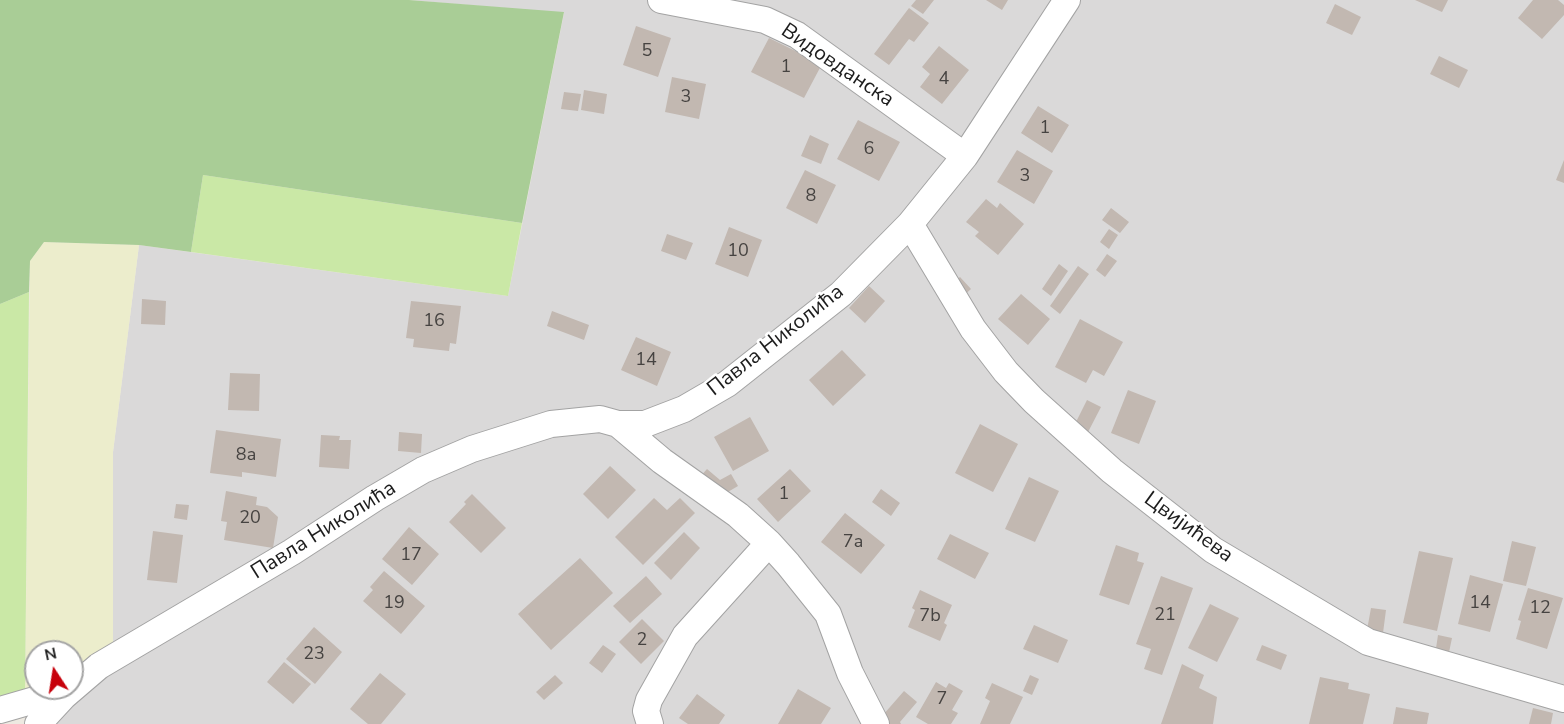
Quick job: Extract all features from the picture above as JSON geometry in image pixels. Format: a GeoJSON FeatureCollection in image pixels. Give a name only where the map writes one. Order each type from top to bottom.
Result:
{"type":"FeatureCollection","features":[{"type":"Feature","properties":{"kind":"street","name":"Видовданска"},"geometry":{"type":"LineString","coordinates":[[661,0],[765,20],[796,34],[965,156]]}},
{"type":"Feature","properties":{"kind":"street","name":"Павла Николића"},"geometry":{"type":"LineString","coordinates":[[84,679],[99,666],[273,563],[423,470],[472,449],[551,424],[600,419],[618,424],[645,424],[684,409],[727,384],[841,294],[910,224],[965,156],[1067,0]]}},
{"type":"Feature","properties":{"kind":"street","name":"Цвијићева"},"geometry":{"type":"LineString","coordinates":[[910,224],[973,329],[1006,372],[1034,401],[1112,471],[1213,550],[1368,642],[1564,699]]}},
{"type":"Feature","properties":{"kind":"street"},"geometry":{"type":"LineString","coordinates":[[618,424],[662,461],[738,515],[769,543],[828,614],[850,673],[876,724]]}},
{"type":"Feature","properties":{"kind":"street"},"geometry":{"type":"LineString","coordinates":[[650,724],[646,711],[649,700],[685,636],[769,543]]}},
{"type":"Feature","properties":{"kind":"street"},"geometry":{"type":"LineString","coordinates":[[0,710],[35,700]]}},
{"type":"Feature","properties":{"kind":"street","name":"Павла Николића"},"geometry":{"type":"LineString","coordinates":[[38,724],[60,700]]}},
{"type":"Feature","properties":{"kind":"shaded area"},"geometry":{"type":"Polygon","coordinates":[[[409,0],[1564,0],[1564,724],[46,724],[67,700],[84,700],[84,680],[113,646],[113,452],[139,245],[508,296],[564,13],[409,0]]]}},
{"type":"Feature","properties":{"kind":"green space"},"geometry":{"type":"Polygon","coordinates":[[[0,0],[409,0],[564,12],[522,223],[203,175],[191,252],[139,245],[44,242],[30,261],[29,292],[0,304],[0,0]]]}},
{"type":"Feature","properties":{"kind":"green space"},"geometry":{"type":"Polygon","coordinates":[[[203,175],[522,223],[508,296],[191,252],[203,175]]]}},
{"type":"Feature","properties":{"kind":"green space"},"geometry":{"type":"Polygon","coordinates":[[[44,242],[139,245],[113,452],[113,646],[84,666],[84,640],[26,640],[30,261],[44,242]]]}},
{"type":"Feature","properties":{"kind":"green space"},"geometry":{"type":"Polygon","coordinates":[[[29,292],[24,692],[0,699],[0,304],[29,292]]]}},
{"type":"Feature","properties":{"kind":"building"},"geometry":{"type":"Polygon","coordinates":[[[916,0],[934,0],[923,14],[911,6],[916,0]]]}},
{"type":"Feature","properties":{"kind":"building"},"geometry":{"type":"Polygon","coordinates":[[[986,0],[1008,0],[1002,10],[986,0]]]}},
{"type":"Feature","properties":{"kind":"building"},"geometry":{"type":"Polygon","coordinates":[[[1415,0],[1448,0],[1442,12],[1415,0]]]}},
{"type":"Feature","properties":{"kind":"building"},"geometry":{"type":"Polygon","coordinates":[[[1533,0],[1558,0],[1564,5],[1564,15],[1542,39],[1518,18],[1533,0]]]}},
{"type":"Feature","properties":{"kind":"building"},"geometry":{"type":"Polygon","coordinates":[[[1335,4],[1361,17],[1352,35],[1326,23],[1335,4]]]}},
{"type":"Feature","properties":{"kind":"building"},"geometry":{"type":"Polygon","coordinates":[[[909,8],[929,23],[914,42],[909,39],[889,65],[874,54],[909,8]]]}},
{"type":"Feature","properties":{"kind":"building"},"geometry":{"type":"Polygon","coordinates":[[[636,26],[671,38],[658,77],[623,65],[636,26]]]}},
{"type":"Feature","properties":{"kind":"building"},"geometry":{"type":"Polygon","coordinates":[[[769,38],[822,64],[804,98],[751,72],[769,38]]]}},
{"type":"Feature","properties":{"kind":"building"},"geometry":{"type":"Polygon","coordinates":[[[939,46],[969,70],[942,104],[920,87],[930,74],[922,67],[939,46]]]}},
{"type":"Feature","properties":{"kind":"building"},"geometry":{"type":"Polygon","coordinates":[[[1439,56],[1468,70],[1459,88],[1430,74],[1439,56]]]}},
{"type":"Feature","properties":{"kind":"building"},"geometry":{"type":"Polygon","coordinates":[[[672,77],[706,84],[699,119],[665,112],[672,77]]]}},
{"type":"Feature","properties":{"kind":"building"},"geometry":{"type":"Polygon","coordinates":[[[584,90],[607,94],[604,114],[581,110],[584,90]]]}},
{"type":"Feature","properties":{"kind":"building"},"geometry":{"type":"Polygon","coordinates":[[[564,92],[581,94],[578,111],[561,109],[564,92]]]}},
{"type":"Feature","properties":{"kind":"building"},"geometry":{"type":"Polygon","coordinates":[[[1038,106],[1069,125],[1052,153],[1021,133],[1038,106]]]}},
{"type":"Feature","properties":{"kind":"building"},"geometry":{"type":"Polygon","coordinates":[[[858,120],[900,142],[879,181],[837,159],[858,120]]]}},
{"type":"Feature","properties":{"kind":"building"},"geometry":{"type":"Polygon","coordinates":[[[810,135],[829,144],[821,164],[801,156],[810,135]]]}},
{"type":"Feature","properties":{"kind":"building"},"geometry":{"type":"Polygon","coordinates":[[[1017,150],[1053,171],[1034,204],[997,182],[1017,150]]]}},
{"type":"Feature","properties":{"kind":"building"},"geometry":{"type":"Polygon","coordinates":[[[1564,160],[1564,183],[1556,180],[1564,160]]]}},
{"type":"Feature","properties":{"kind":"building"},"geometry":{"type":"Polygon","coordinates":[[[805,170],[836,185],[817,224],[786,208],[805,170]]]}},
{"type":"Feature","properties":{"kind":"building"},"geometry":{"type":"Polygon","coordinates":[[[986,199],[997,208],[1000,203],[1024,224],[998,255],[975,236],[979,232],[966,222],[986,199]]]}},
{"type":"Feature","properties":{"kind":"building"},"geometry":{"type":"Polygon","coordinates":[[[1111,208],[1129,222],[1120,233],[1102,220],[1111,208]]]}},
{"type":"Feature","properties":{"kind":"building"},"geometry":{"type":"Polygon","coordinates":[[[729,227],[762,240],[748,277],[715,264],[729,227]]]}},
{"type":"Feature","properties":{"kind":"building"},"geometry":{"type":"Polygon","coordinates":[[[1109,229],[1118,235],[1109,249],[1100,242],[1109,229]]]}},
{"type":"Feature","properties":{"kind":"building"},"geometry":{"type":"Polygon","coordinates":[[[667,234],[693,243],[686,260],[661,251],[667,234]]]}},
{"type":"Feature","properties":{"kind":"building"},"geometry":{"type":"Polygon","coordinates":[[[1107,254],[1117,261],[1105,277],[1096,270],[1107,254]]]}},
{"type":"Feature","properties":{"kind":"building"},"geometry":{"type":"Polygon","coordinates":[[[1059,264],[1068,271],[1051,296],[1042,289],[1059,264]]]}},
{"type":"Feature","properties":{"kind":"building"},"geometry":{"type":"Polygon","coordinates":[[[1078,266],[1089,274],[1060,314],[1050,306],[1078,266]]]}},
{"type":"Feature","properties":{"kind":"building"},"geometry":{"type":"Polygon","coordinates":[[[960,277],[971,289],[961,298],[950,286],[960,277]]]}},
{"type":"Feature","properties":{"kind":"building"},"geometry":{"type":"Polygon","coordinates":[[[869,286],[885,301],[865,323],[849,308],[869,286]]]}},
{"type":"Feature","properties":{"kind":"building"},"geometry":{"type":"Polygon","coordinates":[[[1021,294],[1050,319],[1028,345],[998,319],[1021,294]]]}},
{"type":"Feature","properties":{"kind":"building"},"geometry":{"type":"Polygon","coordinates":[[[142,299],[166,301],[165,325],[141,324],[142,299]]]}},
{"type":"Feature","properties":{"kind":"building"},"geometry":{"type":"Polygon","coordinates":[[[411,301],[461,306],[456,344],[450,343],[449,351],[413,347],[414,339],[406,338],[411,301]]]}},
{"type":"Feature","properties":{"kind":"building"},"geometry":{"type":"Polygon","coordinates":[[[552,311],[589,325],[584,340],[547,326],[552,311]]]}},
{"type":"Feature","properties":{"kind":"building"},"geometry":{"type":"Polygon","coordinates":[[[1080,319],[1123,342],[1104,376],[1093,370],[1086,383],[1055,367],[1080,319]]]}},
{"type":"Feature","properties":{"kind":"building"},"geometry":{"type":"Polygon","coordinates":[[[636,337],[671,352],[657,386],[621,370],[636,337]]]}},
{"type":"Feature","properties":{"kind":"building"},"geometry":{"type":"Polygon","coordinates":[[[842,350],[866,375],[833,406],[809,380],[842,350]]]}},
{"type":"Feature","properties":{"kind":"building"},"geometry":{"type":"Polygon","coordinates":[[[230,373],[260,374],[259,411],[228,410],[230,373]]]}},
{"type":"Feature","properties":{"kind":"building"},"geometry":{"type":"Polygon","coordinates":[[[1128,390],[1156,401],[1139,444],[1111,433],[1128,390]]]}},
{"type":"Feature","properties":{"kind":"building"},"geometry":{"type":"Polygon","coordinates":[[[1087,400],[1101,407],[1087,434],[1073,428],[1087,400]]]}},
{"type":"Feature","properties":{"kind":"building"},"geometry":{"type":"Polygon","coordinates":[[[750,417],[769,451],[733,471],[714,437],[750,417]]]}},
{"type":"Feature","properties":{"kind":"building"},"geometry":{"type":"Polygon","coordinates":[[[980,424],[1018,444],[993,492],[955,473],[980,424]]]}},
{"type":"Feature","properties":{"kind":"building"},"geometry":{"type":"Polygon","coordinates":[[[216,430],[281,439],[276,477],[242,472],[242,477],[210,473],[216,430]]]}},
{"type":"Feature","properties":{"kind":"building"},"geometry":{"type":"Polygon","coordinates":[[[399,432],[422,434],[421,453],[398,451],[399,432]]]}},
{"type":"Feature","properties":{"kind":"building"},"geometry":{"type":"Polygon","coordinates":[[[321,435],[340,436],[339,440],[351,440],[349,469],[319,467],[321,435]]]}},
{"type":"Feature","properties":{"kind":"building"},"geometry":{"type":"Polygon","coordinates":[[[610,466],[636,490],[608,519],[583,494],[610,466]]]}},
{"type":"Feature","properties":{"kind":"building"},"geometry":{"type":"Polygon","coordinates":[[[707,469],[720,480],[731,474],[738,486],[721,496],[699,478],[707,469]]]}},
{"type":"Feature","properties":{"kind":"building"},"geometry":{"type":"Polygon","coordinates":[[[790,469],[811,491],[778,522],[757,499],[790,469]]]}},
{"type":"Feature","properties":{"kind":"building"},"geometry":{"type":"Polygon","coordinates":[[[1029,477],[1059,491],[1035,542],[1005,529],[1029,477]]]}},
{"type":"Feature","properties":{"kind":"building"},"geometry":{"type":"Polygon","coordinates":[[[881,489],[900,503],[891,516],[872,502],[881,489]]]}},
{"type":"Feature","properties":{"kind":"building"},"geometry":{"type":"Polygon","coordinates":[[[226,491],[257,497],[256,505],[267,507],[278,517],[273,548],[224,540],[227,522],[221,521],[226,491]]]}},
{"type":"Feature","properties":{"kind":"building"},"geometry":{"type":"Polygon","coordinates":[[[472,494],[506,528],[481,553],[449,522],[472,494]]]}},
{"type":"Feature","properties":{"kind":"building"},"geometry":{"type":"Polygon","coordinates":[[[654,498],[667,510],[680,498],[695,513],[643,565],[615,537],[654,498]]]}},
{"type":"Feature","properties":{"kind":"building"},"geometry":{"type":"Polygon","coordinates":[[[176,504],[189,505],[187,520],[174,518],[176,504]]]}},
{"type":"Feature","properties":{"kind":"building"},"geometry":{"type":"Polygon","coordinates":[[[845,513],[885,545],[861,574],[821,542],[845,513]]]}},
{"type":"Feature","properties":{"kind":"building"},"geometry":{"type":"Polygon","coordinates":[[[409,527],[439,554],[412,585],[382,559],[409,527]]]}},
{"type":"Feature","properties":{"kind":"building"},"geometry":{"type":"Polygon","coordinates":[[[153,531],[183,535],[177,583],[147,580],[153,531]]]}},
{"type":"Feature","properties":{"kind":"building"},"geometry":{"type":"Polygon","coordinates":[[[684,532],[700,548],[671,580],[654,563],[684,532]]]}},
{"type":"Feature","properties":{"kind":"building"},"geometry":{"type":"Polygon","coordinates":[[[950,534],[989,553],[975,579],[937,559],[950,534]]]}},
{"type":"Feature","properties":{"kind":"building"},"geometry":{"type":"Polygon","coordinates":[[[1512,541],[1536,547],[1526,586],[1503,581],[1512,541]]]}},
{"type":"Feature","properties":{"kind":"building"},"geometry":{"type":"Polygon","coordinates":[[[1116,545],[1139,553],[1137,561],[1144,563],[1129,605],[1099,595],[1116,545]]]}},
{"type":"Feature","properties":{"kind":"building"},"geometry":{"type":"Polygon","coordinates":[[[1419,551],[1453,558],[1437,631],[1403,623],[1419,551]]]}},
{"type":"Feature","properties":{"kind":"building"},"geometry":{"type":"Polygon","coordinates":[[[580,558],[613,593],[551,650],[518,614],[580,558]]]}},
{"type":"Feature","properties":{"kind":"building"},"geometry":{"type":"Polygon","coordinates":[[[384,571],[425,606],[401,634],[363,601],[373,590],[370,587],[384,571]]]}},
{"type":"Feature","properties":{"kind":"building"},"geometry":{"type":"Polygon","coordinates":[[[1470,575],[1503,584],[1490,632],[1458,624],[1470,575]]]}},
{"type":"Feature","properties":{"kind":"building"},"geometry":{"type":"Polygon","coordinates":[[[646,576],[662,594],[630,623],[613,606],[646,576]]]}},
{"type":"Feature","properties":{"kind":"building"},"geometry":{"type":"Polygon","coordinates":[[[1161,576],[1193,588],[1162,675],[1144,669],[1151,649],[1136,644],[1161,576]]]}},
{"type":"Feature","properties":{"kind":"building"},"geometry":{"type":"Polygon","coordinates":[[[1528,588],[1563,598],[1547,649],[1516,639],[1521,621],[1518,620],[1528,588]]]}},
{"type":"Feature","properties":{"kind":"building"},"geometry":{"type":"Polygon","coordinates":[[[920,590],[952,605],[944,623],[947,625],[940,641],[908,627],[915,610],[912,608],[920,590]]]}},
{"type":"Feature","properties":{"kind":"building"},"geometry":{"type":"Polygon","coordinates":[[[1210,604],[1239,618],[1217,662],[1188,648],[1210,604]]]}},
{"type":"Feature","properties":{"kind":"building"},"geometry":{"type":"Polygon","coordinates":[[[1371,608],[1386,610],[1383,633],[1367,630],[1371,608]]]}},
{"type":"Feature","properties":{"kind":"building"},"geometry":{"type":"Polygon","coordinates":[[[642,619],[664,641],[641,664],[619,642],[642,619]]]}},
{"type":"Feature","properties":{"kind":"building"},"geometry":{"type":"Polygon","coordinates":[[[1034,625],[1068,640],[1058,663],[1023,649],[1034,625]]]}},
{"type":"Feature","properties":{"kind":"building"},"geometry":{"type":"Polygon","coordinates":[[[314,627],[342,652],[315,684],[286,659],[314,627]]]}},
{"type":"Feature","properties":{"kind":"building"},"geometry":{"type":"Polygon","coordinates":[[[1438,635],[1452,638],[1448,657],[1435,655],[1438,635]]]}},
{"type":"Feature","properties":{"kind":"building"},"geometry":{"type":"Polygon","coordinates":[[[603,645],[616,654],[602,673],[589,663],[603,645]]]}},
{"type":"Feature","properties":{"kind":"building"},"geometry":{"type":"Polygon","coordinates":[[[1262,645],[1287,655],[1281,670],[1256,660],[1262,645]]]}},
{"type":"Feature","properties":{"kind":"building"},"geometry":{"type":"Polygon","coordinates":[[[284,662],[311,684],[293,704],[267,682],[284,662]]]}},
{"type":"Feature","properties":{"kind":"building"},"geometry":{"type":"Polygon","coordinates":[[[1182,664],[1204,675],[1199,688],[1217,697],[1213,724],[1161,724],[1182,664]]]}},
{"type":"Feature","properties":{"kind":"building"},"geometry":{"type":"Polygon","coordinates":[[[380,673],[406,694],[381,724],[368,724],[350,709],[380,673]]]}},
{"type":"Feature","properties":{"kind":"building"},"geometry":{"type":"Polygon","coordinates":[[[555,675],[563,683],[544,700],[536,692],[555,675]]]}},
{"type":"Feature","properties":{"kind":"building"},"geometry":{"type":"Polygon","coordinates":[[[1030,675],[1039,679],[1032,695],[1023,691],[1030,675]]]}},
{"type":"Feature","properties":{"kind":"building"},"geometry":{"type":"Polygon","coordinates":[[[1320,677],[1349,683],[1348,689],[1370,694],[1363,724],[1309,724],[1320,677]]]}},
{"type":"Feature","properties":{"kind":"building"},"geometry":{"type":"Polygon","coordinates":[[[936,682],[946,688],[949,683],[963,691],[952,710],[958,713],[951,724],[928,724],[916,717],[936,682]]]}},
{"type":"Feature","properties":{"kind":"building"},"geometry":{"type":"Polygon","coordinates":[[[992,683],[1023,697],[1010,724],[980,724],[990,701],[985,698],[992,683]]]}},
{"type":"Feature","properties":{"kind":"building"},"geometry":{"type":"Polygon","coordinates":[[[798,689],[831,708],[821,724],[778,724],[798,689]]]}},
{"type":"Feature","properties":{"kind":"building"},"geometry":{"type":"Polygon","coordinates":[[[904,691],[917,702],[900,722],[901,724],[888,724],[883,715],[904,691]]]}},
{"type":"Feature","properties":{"kind":"building"},"geometry":{"type":"Polygon","coordinates":[[[697,694],[725,715],[719,724],[688,724],[679,718],[697,694]]]}},
{"type":"Feature","properties":{"kind":"building"},"geometry":{"type":"Polygon","coordinates":[[[1396,707],[1429,713],[1427,724],[1393,724],[1396,707]]]}},
{"type":"Feature","properties":{"kind":"building"},"geometry":{"type":"Polygon","coordinates":[[[1533,708],[1553,713],[1551,724],[1529,724],[1533,708]]]}}]}
